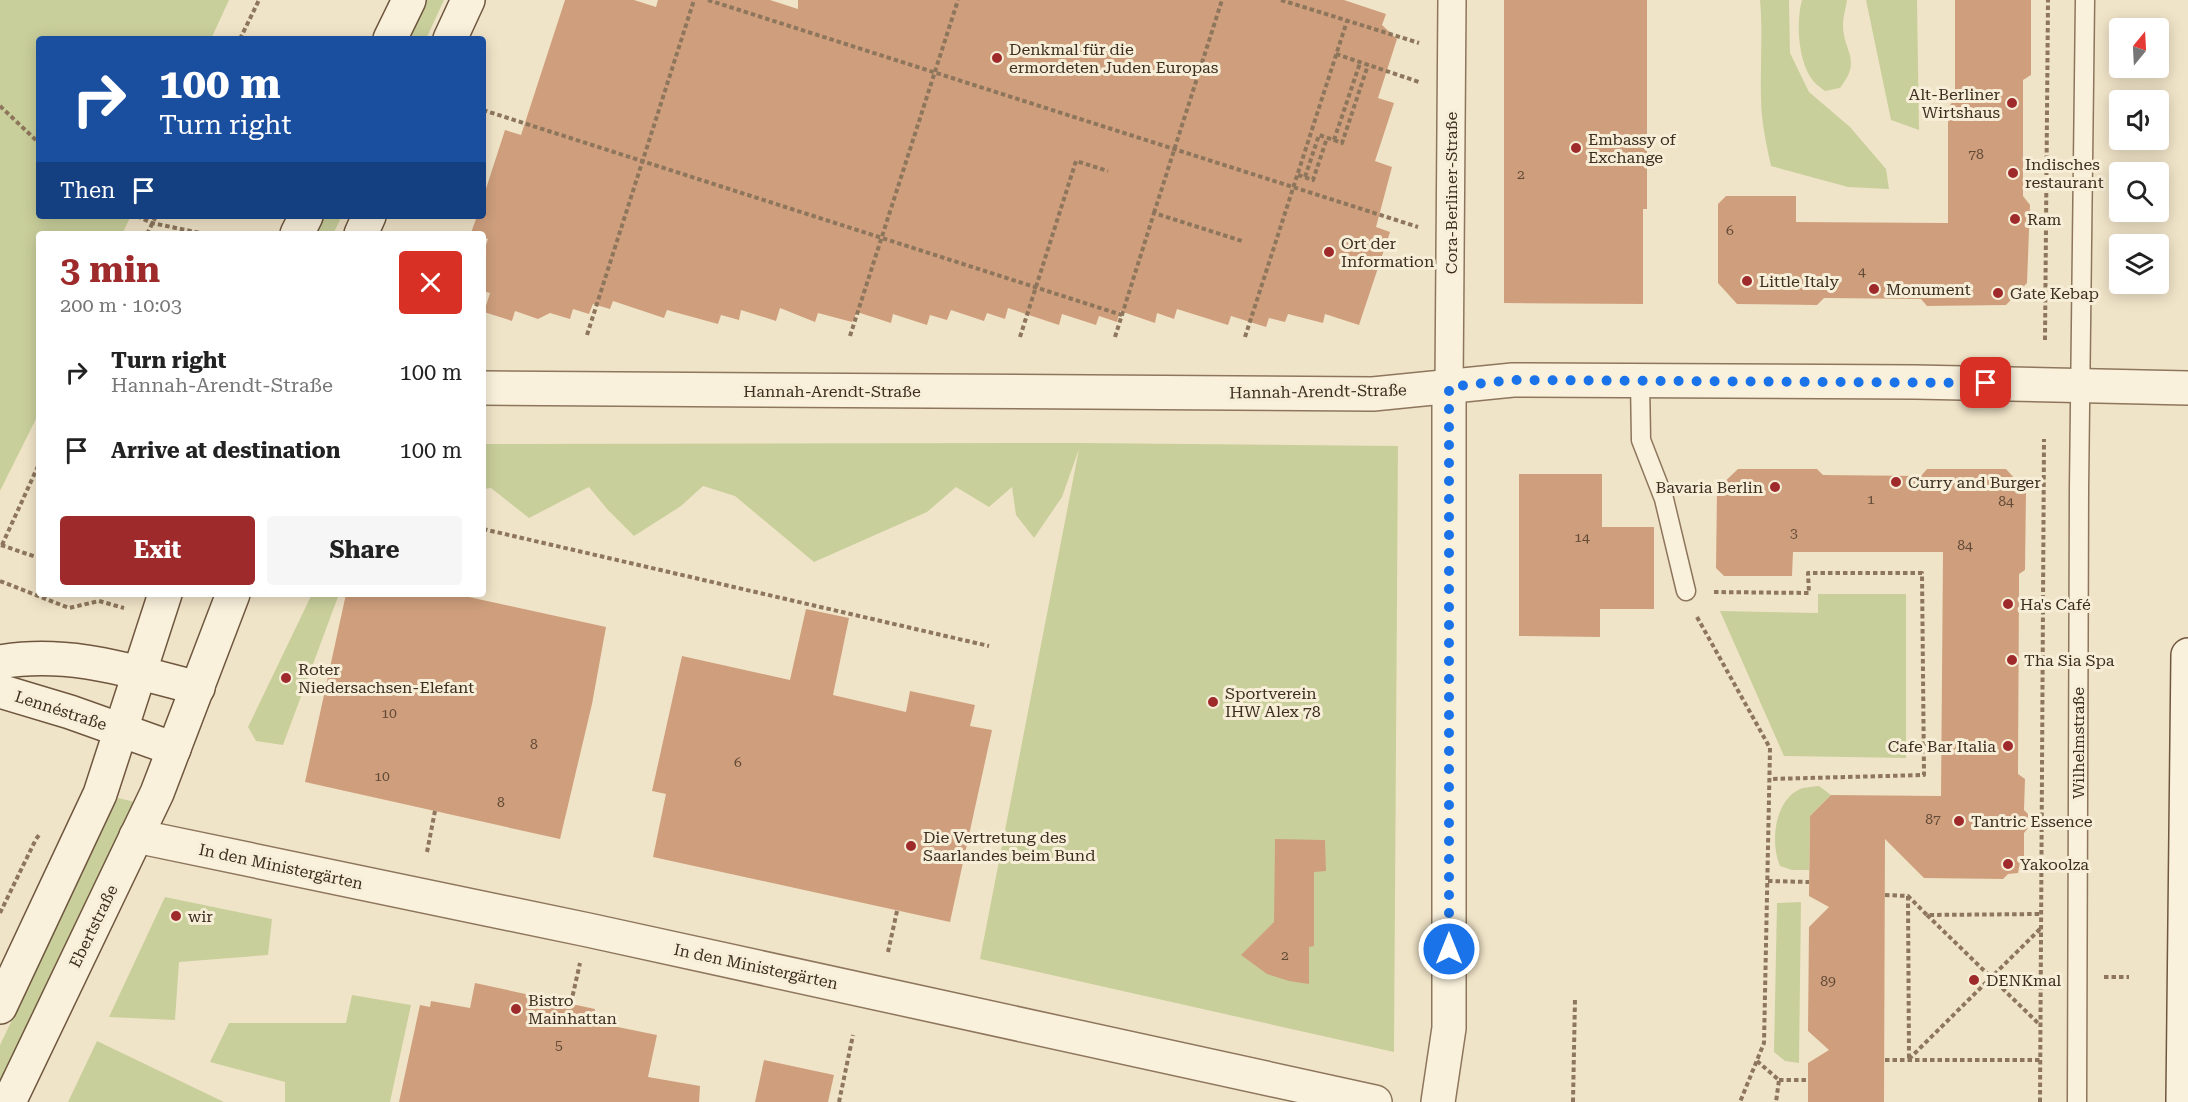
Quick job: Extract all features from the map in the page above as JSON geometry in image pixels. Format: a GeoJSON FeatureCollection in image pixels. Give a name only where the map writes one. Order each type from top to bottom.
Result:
{"type":"FeatureCollection","features":[{"type":"Feature","properties":{"kind":"street"},"geometry":{"type":"LineString","coordinates":[[391,36],[409,0]]}},
{"type":"Feature","properties":{"kind":"street"},"geometry":{"type":"LineString","coordinates":[[451,36],[468,0]]}},
{"type":"Feature","properties":{"kind":"street","name":"Cora-Berliner-Straße"},"geometry":{"type":"LineString","coordinates":[[1449,387],[1452,0]]}},
{"type":"Feature","properties":{"kind":"street","name":"Hannah-Arendt-Straße"},"geometry":{"type":"LineString","coordinates":[[486,388],[1373,394],[1513,380],[2081,384],[2188,388]]}},
{"type":"Feature","properties":{"kind":"street"},"geometry":{"type":"LineString","coordinates":[[1438,1102],[1449,1028],[1449,387]]}},
{"type":"Feature","properties":{"kind":"street"},"geometry":{"type":"LineString","coordinates":[[0,1007],[87,825],[105,782],[164,597]]}},
{"type":"Feature","properties":{"kind":"street","name":"Ebertstraße"},"geometry":{"type":"LineString","coordinates":[[9,1102],[136,836],[174,748],[232,597]]}},
{"type":"Feature","properties":{"kind":"street"},"geometry":{"type":"LineString","coordinates":[[2184,1102],[2188,655]]}},
{"type":"Feature","properties":{"kind":"street"},"geometry":{"type":"LineString","coordinates":[[0,662],[45,657],[71,658],[198,688]]}},
{"type":"Feature","properties":{"kind":"street","name":"Lennéstraße"},"geometry":{"type":"LineString","coordinates":[[0,691],[122,730]]}},
{"type":"Feature","properties":{"kind":"street"},"geometry":{"type":"LineString","coordinates":[[122,730],[174,748]]}},
{"type":"Feature","properties":{"kind":"street","name":"In den Ministergärten"},"geometry":{"type":"LineString","coordinates":[[136,836],[588,930],[1375,1102]]}},
{"type":"Feature","properties":{"kind":"lane","name":"Wilhelmstraße"},"geometry":{"type":"LineString","coordinates":[[2077,1102],[2085,0]]}},
{"type":"Feature","properties":{"kind":"lane"},"geometry":{"type":"LineString","coordinates":[[1640,380],[1641,440],[1664,499],[1686,591]]}},
{"type":"Feature","properties":{"kind":"path"},"geometry":{"type":"LineString","coordinates":[[241,36],[259,0]]}},
{"type":"Feature","properties":{"kind":"path"},"geometry":{"type":"LineString","coordinates":[[587,335],[694,0]]}},
{"type":"Feature","properties":{"kind":"path"},"geometry":{"type":"LineString","coordinates":[[708,0],[1450,238]]}},
{"type":"Feature","properties":{"kind":"path"},"geometry":{"type":"LineString","coordinates":[[850,336],[958,0]]}},
{"type":"Feature","properties":{"kind":"path"},"geometry":{"type":"LineString","coordinates":[[1115,337],[1222,0]]}},
{"type":"Feature","properties":{"kind":"path"},"geometry":{"type":"LineString","coordinates":[[1281,0],[1451,53]]}},
{"type":"Feature","properties":{"kind":"path"},"geometry":{"type":"LineString","coordinates":[[2045,340],[2048,0]]}},
{"type":"Feature","properties":{"kind":"path"},"geometry":{"type":"LineString","coordinates":[[1245,337],[1347,21]]}},
{"type":"Feature","properties":{"kind":"path"},"geometry":{"type":"LineString","coordinates":[[1336,54],[1451,92]]}},
{"type":"Feature","properties":{"kind":"path"},"geometry":{"type":"LineString","coordinates":[[1334,140],[1360,63]]}},
{"type":"Feature","properties":{"kind":"path"},"geometry":{"type":"LineString","coordinates":[[1306,175],[1319,135],[1342,143],[1368,65]]}},
{"type":"Feature","properties":{"kind":"path"},"geometry":{"type":"LineString","coordinates":[[0,106],[36,140]]}},
{"type":"Feature","properties":{"kind":"path"},"geometry":{"type":"LineString","coordinates":[[486,111],[1122,315]]}},
{"type":"Feature","properties":{"kind":"path"},"geometry":{"type":"LineString","coordinates":[[1298,175],[1306,175],[1313,180],[1327,138]]}},
{"type":"Feature","properties":{"kind":"path"},"geometry":{"type":"LineString","coordinates":[[1020,337],[1076,161],[1108,171]]}},
{"type":"Feature","properties":{"kind":"path"},"geometry":{"type":"LineString","coordinates":[[1156,213],[1242,241]]}},
{"type":"Feature","properties":{"kind":"path"},"geometry":{"type":"LineString","coordinates":[[143,219],[191,231]]}},
{"type":"Feature","properties":{"kind":"path"},"geometry":{"type":"LineString","coordinates":[[148,231],[154,219]]}},
{"type":"Feature","properties":{"kind":"path"},"geometry":{"type":"LineString","coordinates":[[2040,1102],[2044,439]]}},
{"type":"Feature","properties":{"kind":"path"},"geometry":{"type":"LineString","coordinates":[[36,471],[1,545],[36,557]]}},
{"type":"Feature","properties":{"kind":"path"},"geometry":{"type":"LineString","coordinates":[[486,530],[989,646]]}},
{"type":"Feature","properties":{"kind":"path"},"geometry":{"type":"LineString","coordinates":[[1740,1102],[1764,1043],[1770,748],[1692,609],[1686,591],[1809,594],[1808,573],[1922,573],[1924,776],[1770,779]]}},
{"type":"Feature","properties":{"kind":"path"},"geometry":{"type":"LineString","coordinates":[[0,581],[36,595]]}},
{"type":"Feature","properties":{"kind":"path"},"geometry":{"type":"LineString","coordinates":[[41,597],[69,608],[99,601],[121,607]]}},
{"type":"Feature","properties":{"kind":"path"},"geometry":{"type":"LineString","coordinates":[[427,852],[435,811]]}},
{"type":"Feature","properties":{"kind":"path"},"geometry":{"type":"LineString","coordinates":[[1768,881],[1809,882]]}},
{"type":"Feature","properties":{"kind":"path"},"geometry":{"type":"LineString","coordinates":[[1885,895],[1908,896],[2040,1026]]}},
{"type":"Feature","properties":{"kind":"path"},"geometry":{"type":"LineString","coordinates":[[1908,896],[1909,1059]]}},
{"type":"Feature","properties":{"kind":"path"},"geometry":{"type":"LineString","coordinates":[[888,952],[897,911]]}},
{"type":"Feature","properties":{"kind":"path"},"geometry":{"type":"LineString","coordinates":[[1927,915],[2040,914]]}},
{"type":"Feature","properties":{"kind":"path"},"geometry":{"type":"LineString","coordinates":[[1909,1059],[2041,928]]}},
{"type":"Feature","properties":{"kind":"path"},"geometry":{"type":"LineString","coordinates":[[2113,977],[2129,977]]}},
{"type":"Feature","properties":{"kind":"path"},"geometry":{"type":"LineString","coordinates":[[1573,1102],[1575,998]]}},
{"type":"Feature","properties":{"kind":"path"},"geometry":{"type":"LineString","coordinates":[[839,1102],[853,1035]]}},
{"type":"Feature","properties":{"kind":"path"},"geometry":{"type":"LineString","coordinates":[[1885,1060],[2040,1060]]}},
{"type":"Feature","properties":{"kind":"path"},"geometry":{"type":"LineString","coordinates":[[1757,1061],[1779,1080],[1808,1080]]}},
{"type":"Feature","properties":{"kind":"path"},"geometry":{"type":"LineString","coordinates":[[1776,1102],[1779,1080]]}},
{"type":"Feature","properties":{"kind":"green space"},"geometry":{"type":"Polygon","coordinates":[[[0,0],[229,0],[212,36],[36,36],[36,219],[130,219],[124,231],[36,231],[36,419],[0,491],[0,0]]]}},
{"type":"Feature","properties":{"kind":"green space"},"geometry":{"type":"Polygon","coordinates":[[[427,0],[444,0],[427,36],[409,36],[427,0]]]}},
{"type":"Feature","properties":{"kind":"green space"},"geometry":{"type":"Polygon","coordinates":[[[1760,0],[1789,0],[1790,53],[1809,92],[1850,127],[1886,169],[1889,189],[1848,187],[1771,166],[1761,106],[1760,0]]]}},
{"type":"Feature","properties":{"kind":"green space"},"geometry":{"type":"Polygon","coordinates":[[[1802,0],[1847,0],[1843,24],[1851,63],[1847,78],[1840,88],[1825,91],[1814,82],[1807,70],[1799,40],[1802,0]]]}},
{"type":"Feature","properties":{"kind":"green space"},"geometry":{"type":"Polygon","coordinates":[[[1866,0],[1917,0],[1919,130],[1891,120],[1866,0]]]}},
{"type":"Feature","properties":{"kind":"green space"},"geometry":{"type":"Polygon","coordinates":[[[323,219],[340,219],[334,231],[317,231],[323,219]]]}},
{"type":"Feature","properties":{"kind":"green space","name":"Sportverein IHW Alex 78"},"geometry":{"type":"Polygon","coordinates":[[[1081,443],[1398,446],[1394,1052],[980,959],[1079,449],[1062,497],[1034,538],[1016,515],[1012,487],[989,507],[956,487],[927,512],[814,562],[735,496],[703,486],[681,506],[634,536],[589,487],[529,518],[491,488],[486,489],[486,444],[1081,443]]]}},
{"type":"Feature","properties":{"kind":"green space"},"geometry":{"type":"Polygon","coordinates":[[[1818,594],[1906,594],[1906,758],[1784,756],[1720,611],[1818,613],[1818,594]]]}},
{"type":"Feature","properties":{"kind":"green space"},"geometry":{"type":"Polygon","coordinates":[[[311,597],[338,597],[283,745],[256,741],[248,727],[311,597]]]}},
{"type":"Feature","properties":{"kind":"green space"},"geometry":{"type":"Polygon","coordinates":[[[1819,786],[1831,795],[1810,816],[1809,870],[1792,870],[1780,866],[1775,835],[1784,803],[1802,788],[1819,786]]]}},
{"type":"Feature","properties":{"kind":"green space"},"geometry":{"type":"Polygon","coordinates":[[[118,798],[135,802],[0,1081],[0,1045],[118,798]]]}},
{"type":"Feature","properties":{"kind":"green space"},"geometry":{"type":"Polygon","coordinates":[[[165,897],[272,919],[268,955],[179,962],[175,1020],[109,1017],[165,897]]]}},
{"type":"Feature","properties":{"kind":"green space"},"geometry":{"type":"Polygon","coordinates":[[[1801,902],[1799,1063],[1785,1061],[1774,1052],[1777,903],[1801,902]]]}},
{"type":"Feature","properties":{"kind":"green space"},"geometry":{"type":"Polygon","coordinates":[[[352,995],[411,1005],[390,1102],[285,1102],[285,1082],[210,1062],[229,1023],[346,1023],[352,995]]]}},
{"type":"Feature","properties":{"kind":"green space"},"geometry":{"type":"Polygon","coordinates":[[[97,1041],[224,1102],[68,1102],[97,1041]]]}},
{"type":"Feature","properties":{"kind":"building"},"geometry":{"type":"Polygon","coordinates":[[[565,0],[634,0],[656,7],[658,0],[770,0],[798,9],[798,0],[1344,0],[1386,14],[1382,25],[1397,39],[1378,98],[1394,103],[1375,161],[1392,167],[1376,227],[1390,232],[1359,325],[1325,314],[1323,323],[1288,314],[1285,322],[1269,318],[1266,327],[1231,316],[1228,325],[1177,309],[1174,319],[1157,313],[1155,323],[1120,311],[1117,322],[1099,316],[1096,325],[1062,314],[1059,325],[1008,308],[1005,319],[987,313],[984,321],[951,310],[947,320],[930,315],[927,325],[893,314],[891,323],[857,312],[852,322],[818,313],[815,322],[780,308],[776,321],[741,310],[739,320],[721,315],[718,324],[667,310],[664,318],[613,301],[610,309],[593,304],[589,314],[573,309],[570,319],[550,313],[538,319],[515,311],[512,321],[486,313],[490,293],[486,292],[488,239],[486,231],[472,231],[476,219],[486,219],[486,189],[505,130],[521,135],[565,0]]]}},
{"type":"Feature","properties":{"kind":"building","name":"Embassy of Exchange"},"geometry":{"type":"Polygon","coordinates":[[[1504,0],[1647,0],[1647,209],[1643,209],[1643,304],[1504,303],[1504,0]]]}},
{"type":"Feature","properties":{"kind":"building"},"geometry":{"type":"Polygon","coordinates":[[[1955,0],[2031,0],[2031,75],[2023,80],[2023,196],[2030,205],[2027,283],[2006,305],[1927,306],[1921,299],[1824,298],[1817,305],[1737,304],[1718,283],[1718,204],[1726,196],[1796,196],[1796,222],[1948,223],[1948,108],[1955,98],[1955,0]]]}},
{"type":"Feature","properties":{"kind":"building"},"geometry":{"type":"Polygon","coordinates":[[[1738,469],[1817,469],[1823,475],[1921,476],[1927,469],[2006,469],[2026,491],[2025,570],[2019,574],[2018,774],[2025,779],[2024,810],[2028,814],[2028,828],[2024,833],[2024,858],[2020,862],[2018,873],[2008,874],[2003,879],[1924,878],[1885,839],[1884,1102],[1808,1102],[1808,1063],[1829,1050],[1808,1031],[1809,927],[1829,907],[1809,896],[1810,816],[1831,795],[1941,796],[1943,552],[1793,552],[1792,576],[1724,576],[1716,568],[1717,489],[1738,469]]]}},
{"type":"Feature","properties":{"kind":"building"},"geometry":{"type":"Polygon","coordinates":[[[1519,474],[1602,474],[1602,527],[1654,527],[1654,609],[1600,609],[1600,637],[1519,636],[1519,474]]]}},
{"type":"Feature","properties":{"kind":"building"},"geometry":{"type":"Polygon","coordinates":[[[345,597],[469,597],[606,627],[592,704],[560,839],[305,782],[345,597]]]}},
{"type":"Feature","properties":{"kind":"building"},"geometry":{"type":"Polygon","coordinates":[[[806,609],[849,618],[833,695],[906,712],[910,691],[975,705],[970,726],[992,730],[950,922],[653,857],[666,794],[652,791],[682,656],[790,680],[806,609]]]}},
{"type":"Feature","properties":{"kind":"building"},"geometry":{"type":"Polygon","coordinates":[[[1275,839],[1325,840],[1326,871],[1314,872],[1314,946],[1309,947],[1309,984],[1267,974],[1241,955],[1274,922],[1275,839]]]}},
{"type":"Feature","properties":{"kind":"building"},"geometry":{"type":"Polygon","coordinates":[[[475,983],[595,1009],[593,1022],[657,1035],[648,1077],[700,1086],[699,1102],[399,1102],[420,1005],[430,1007],[431,1001],[470,1008],[475,983]]]}},
{"type":"Feature","properties":{"kind":"building"},"geometry":{"type":"Polygon","coordinates":[[[764,1060],[834,1075],[828,1102],[755,1102],[764,1060]]]}},
{"type":"Feature","properties":{"kind":"place","name":"Denkmal für die ermordeten Juden Europas"},"geometry":{"type":"Point","coordinates":[997,58]}},
{"type":"Feature","properties":{"kind":"place","name":"Alt-Berliner Wirtshaus"},"geometry":{"type":"Point","coordinates":[2012,103]}},
{"type":"Feature","properties":{"kind":"place","name":"Embassy of Exchange"},"geometry":{"type":"Point","coordinates":[1576,148]}},
{"type":"Feature","properties":{"kind":"place","name":"Indisches restaurant"},"geometry":{"type":"Point","coordinates":[2013,173]}},
{"type":"Feature","properties":{"kind":"place","name":"Ram"},"geometry":{"type":"Point","coordinates":[2015,219]}},
{"type":"Feature","properties":{"kind":"place","name":"Ort der Information"},"geometry":{"type":"Point","coordinates":[1329,252]}},
{"type":"Feature","properties":{"kind":"place","name":"Little Italy"},"geometry":{"type":"Point","coordinates":[1747,281]}},
{"type":"Feature","properties":{"kind":"place","name":"Monument"},"geometry":{"type":"Point","coordinates":[1874,289]}},
{"type":"Feature","properties":{"kind":"place","name":"Gate Kebap"},"geometry":{"type":"Point","coordinates":[1998,293]}},
{"type":"Feature","properties":{"kind":"place","name":"Curry and Burger"},"geometry":{"type":"Point","coordinates":[1896,482]}},
{"type":"Feature","properties":{"kind":"place","name":"Bavaria Berlin"},"geometry":{"type":"Point","coordinates":[1775,487]}},
{"type":"Feature","properties":{"kind":"place","name":"Ha's Café"},"geometry":{"type":"Point","coordinates":[2008,604]}},
{"type":"Feature","properties":{"kind":"place","name":"Tha Sia Spa"},"geometry":{"type":"Point","coordinates":[2012,660]}},
{"type":"Feature","properties":{"kind":"place","name":"Roter Niedersachsen-Elefant"},"geometry":{"type":"Point","coordinates":[286,678]}},
{"type":"Feature","properties":{"kind":"place","name":"Sportverein IHW Alex 78"},"geometry":{"type":"Point","coordinates":[1213,702]}},
{"type":"Feature","properties":{"kind":"place","name":"Cafe Bar Italia"},"geometry":{"type":"Point","coordinates":[2008,746]}},
{"type":"Feature","properties":{"kind":"place","name":"Tantric Essence"},"geometry":{"type":"Point","coordinates":[1959,821]}},
{"type":"Feature","properties":{"kind":"place","name":"Die Vertretung des Saarlandes beim Bund"},"geometry":{"type":"Point","coordinates":[911,846]}},
{"type":"Feature","properties":{"kind":"place","name":"Yakoolza"},"geometry":{"type":"Point","coordinates":[2008,864]}},
{"type":"Feature","properties":{"kind":"place","name":"wir"},"geometry":{"type":"Point","coordinates":[176,916]}},
{"type":"Feature","properties":{"kind":"place","name":"DENKmal"},"geometry":{"type":"Point","coordinates":[1974,980]}},
{"type":"Feature","properties":{"kind":"place","name":"Bistro Mainhattan"},"geometry":{"type":"Point","coordinates":[516,1009]}},
{"type":"Feature","properties":{"kind":"route"},"geometry":{"type":"LineString","coordinates":[[1449,949],[1449,387],[1513,380],[1986,383]]}}]}
